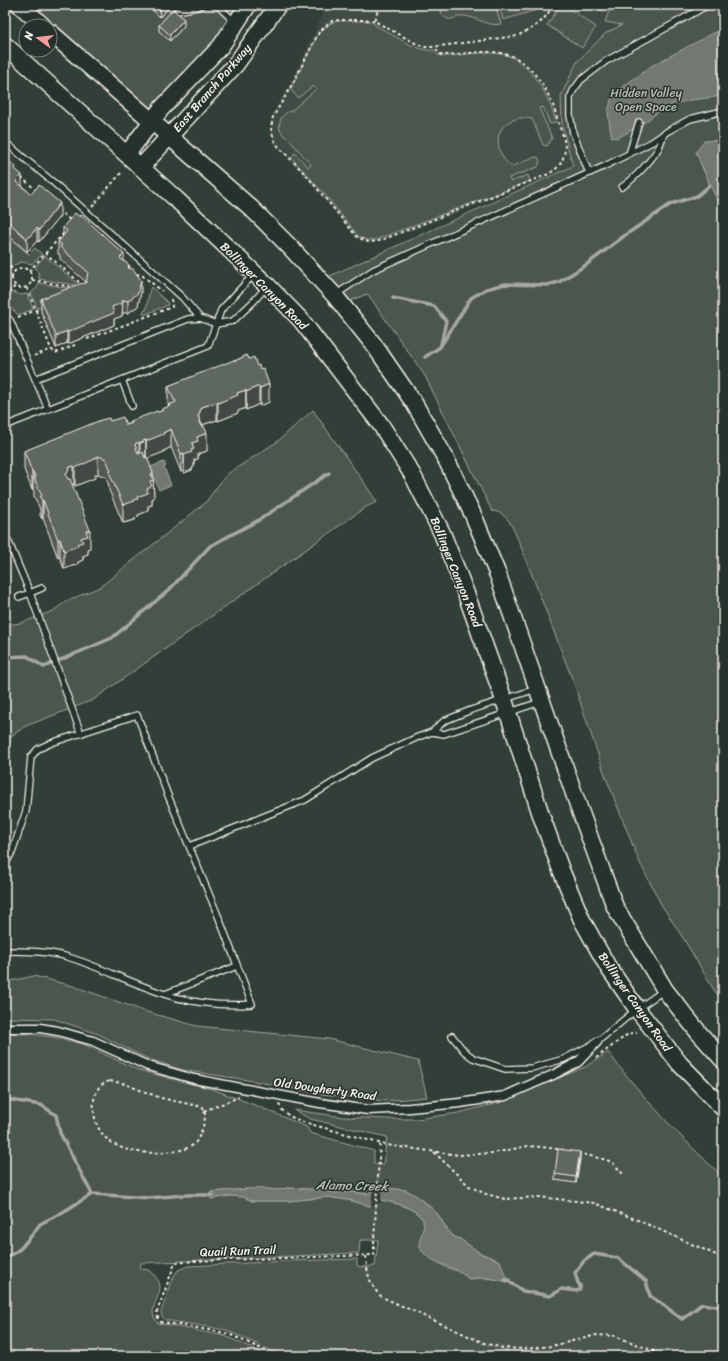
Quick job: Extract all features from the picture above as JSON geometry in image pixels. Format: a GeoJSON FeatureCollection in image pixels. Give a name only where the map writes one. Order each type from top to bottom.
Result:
{"type":"FeatureCollection","features":[{"type":"Feature","properties":{"kind":"main road"},"geometry":{"type":"LineString","coordinates":[[20,5],[34,18]]}},
{"type":"Feature","properties":{"kind":"main road","name":"East Branch Parkway"},"geometry":{"type":"LineString","coordinates":[[127,154],[161,109],[221,46],[248,5]]}},
{"type":"Feature","properties":{"kind":"main road","name":"East Branch Parkway"},"geometry":{"type":"LineString","coordinates":[[141,167],[236,64],[278,5]]}},
{"type":"Feature","properties":{"kind":"main road"},"geometry":{"type":"LineString","coordinates":[[58,39],[251,208],[289,246],[335,296],[374,345],[414,403],[446,460],[474,517],[498,575],[615,907],[665,990],[699,1033],[723,1060]]}},
{"type":"Feature","properties":{"kind":"main road","name":"Bollinger Canyon Road"},"geometry":{"type":"LineString","coordinates":[[5,45],[127,154],[268,286],[301,320],[381,425],[412,474],[442,533],[465,591],[506,707],[545,826],[561,870],[582,920],[608,967],[637,1009],[680,1064],[723,1108]]}},
{"type":"Feature","properties":{"kind":"street","name":"Old Dougherty Road"},"geometry":{"type":"LineString","coordinates":[[5,1028],[40,1028],[70,1033],[93,1041],[148,1066],[194,1079],[368,1110],[460,1104],[505,1096],[578,1062],[597,1042]]}},
{"type":"Feature","properties":{"kind":"lane"},"geometry":{"type":"LineString","coordinates":[[177,10],[202,5]]}},
{"type":"Feature","properties":{"kind":"lane"},"geometry":{"type":"LineString","coordinates":[[217,5],[236,24]]}},
{"type":"Feature","properties":{"kind":"lane"},"geometry":{"type":"LineString","coordinates":[[590,173],[573,133],[570,115],[570,98],[573,91],[581,80],[606,61],[708,5]]}},
{"type":"Feature","properties":{"kind":"lane"},"geometry":{"type":"LineString","coordinates":[[335,296],[373,270],[590,173],[652,142],[690,119],[723,111]]}},
{"type":"Feature","properties":{"kind":"lane"},"geometry":{"type":"LineString","coordinates":[[629,154],[639,122]]}},
{"type":"Feature","properties":{"kind":"lane"},"geometry":{"type":"LineString","coordinates":[[622,187],[628,183],[654,155],[664,134]]}},
{"type":"Feature","properties":{"kind":"lane"},"geometry":{"type":"LineString","coordinates":[[5,142],[81,206],[182,297],[200,318]]}},
{"type":"Feature","properties":{"kind":"lane"},"geometry":{"type":"LineString","coordinates":[[5,426],[208,346],[221,310],[254,274]]}},
{"type":"Feature","properties":{"kind":"lane"},"geometry":{"type":"LineString","coordinates":[[35,379],[188,319],[200,318],[216,324],[233,321],[268,286]]}},
{"type":"Feature","properties":{"kind":"lane"},"geometry":{"type":"LineString","coordinates":[[7,318],[27,359],[48,409]]}},
{"type":"Feature","properties":{"kind":"lane"},"geometry":{"type":"LineString","coordinates":[[122,380],[132,406]]}},
{"type":"Feature","properties":{"kind":"lane"},"geometry":{"type":"LineString","coordinates":[[5,533],[30,593],[81,734]]}},
{"type":"Feature","properties":{"kind":"lane"},"geometry":{"type":"LineString","coordinates":[[19,597],[42,588]]}},
{"type":"Feature","properties":{"kind":"lane"},"geometry":{"type":"LineString","coordinates":[[432,732],[444,734],[506,707],[540,695]]}},
{"type":"Feature","properties":{"kind":"lane"},"geometry":{"type":"LineString","coordinates":[[190,846],[305,800],[372,758],[432,732],[444,721],[506,707],[540,695]]}},
{"type":"Feature","properties":{"kind":"lane"},"geometry":{"type":"LineString","coordinates":[[5,865],[12,852],[26,811],[31,757],[38,750],[50,743],[137,715],[252,1004],[236,1005],[209,1003],[165,994],[67,957],[38,951],[5,951]]}},
{"type":"Feature","properties":{"kind":"lane"},"geometry":{"type":"LineString","coordinates":[[165,994],[237,966]]}},
{"type":"Feature","properties":{"kind":"lane","name":"Old Dougherty Road"},"geometry":{"type":"LineString","coordinates":[[597,1042],[637,1009],[665,990]]}},
{"type":"Feature","properties":{"kind":"lane"},"geometry":{"type":"LineString","coordinates":[[452,1036],[464,1051],[473,1058],[505,1069],[532,1068],[564,1059],[597,1042]]}},
{"type":"Feature","properties":{"kind":"path"},"geometry":{"type":"LineString","coordinates":[[376,20],[379,5]]}},
{"type":"Feature","properties":{"kind":"path"},"geometry":{"type":"LineString","coordinates":[[436,47],[438,53],[442,55],[477,52],[502,53],[514,57],[524,64],[540,81],[550,98],[564,139],[564,157],[555,171],[544,176],[379,241],[368,242],[361,239],[353,232],[307,176],[278,146],[274,140],[271,128],[273,117],[293,83],[319,32],[332,22],[339,20],[376,20],[378,23],[417,44],[424,47],[436,47],[517,36],[531,29],[543,20],[554,5]]}},
{"type":"Feature","properties":{"kind":"path"},"geometry":{"type":"LineString","coordinates":[[92,207],[120,173]]}},
{"type":"Feature","properties":{"kind":"path"},"geometry":{"type":"LineString","coordinates":[[20,177],[37,192],[34,195]]}},
{"type":"Feature","properties":{"kind":"path"},"geometry":{"type":"LineString","coordinates":[[55,207],[73,223]]}},
{"type":"Feature","properties":{"kind":"path"},"geometry":{"type":"LineString","coordinates":[[29,271],[68,228]]}},
{"type":"Feature","properties":{"kind":"path"},"geometry":{"type":"LineString","coordinates":[[32,280],[81,289],[78,281],[46,253]]}},
{"type":"Feature","properties":{"kind":"path"},"geometry":{"type":"LineString","coordinates":[[5,263],[15,271]]}},
{"type":"Feature","properties":{"kind":"path"},"geometry":{"type":"LineString","coordinates":[[128,265],[137,274],[143,276],[164,293]]}},
{"type":"Feature","properties":{"kind":"path"},"geometry":{"type":"LineString","coordinates":[[22,268],[29,271],[32,280],[29,286],[23,289],[15,286],[12,279],[15,271],[22,268]]}},
{"type":"Feature","properties":{"kind":"path"},"geometry":{"type":"LineString","coordinates":[[5,298],[15,286]]}},
{"type":"Feature","properties":{"kind":"path"},"geometry":{"type":"LineString","coordinates":[[26,288],[51,349],[55,352],[75,344]]}},
{"type":"Feature","properties":{"kind":"path"},"geometry":{"type":"LineString","coordinates":[[87,339],[172,307],[172,302],[169,297]]}},
{"type":"Feature","properties":{"kind":"path"},"geometry":{"type":"LineString","coordinates":[[7,318],[48,305]]}},
{"type":"Feature","properties":{"kind":"path"},"geometry":{"type":"LineString","coordinates":[[27,359],[51,349]]}},
{"type":"Feature","properties":{"kind":"path"},"geometry":{"type":"LineString","coordinates":[[110,1081],[122,1083],[161,1098],[203,1107],[204,1111],[205,1116],[199,1138],[196,1143],[180,1151],[144,1153],[122,1149],[101,1134],[97,1126],[93,1103],[96,1091],[102,1083],[110,1081]]}},
{"type":"Feature","properties":{"kind":"path"},"geometry":{"type":"LineString","coordinates":[[204,1111],[255,1090]]}},
{"type":"Feature","properties":{"kind":"path"},"geometry":{"type":"LineString","coordinates":[[277,1095],[277,1100],[281,1109],[289,1116],[303,1122],[386,1145],[459,1155],[493,1153],[528,1146],[569,1151]]}},
{"type":"Feature","properties":{"kind":"path"},"geometry":{"type":"LineString","coordinates":[[380,1143],[374,1255],[366,1256],[367,1268],[371,1283],[376,1292],[382,1297],[484,1343],[503,1348],[525,1349],[552,1346],[597,1335],[614,1336],[666,1356]]}},
{"type":"Feature","properties":{"kind":"path"},"geometry":{"type":"LineString","coordinates":[[433,1151],[469,1186],[486,1194],[505,1199],[539,1197],[594,1203],[640,1220],[723,1258]]}},
{"type":"Feature","properties":{"kind":"path"},"geometry":{"type":"LineString","coordinates":[[577,1153],[613,1163],[623,1174]]}},
{"type":"Feature","properties":{"kind":"path","name":"Quail Run Trail"},"geometry":{"type":"LineString","coordinates":[[277,1356],[229,1334],[161,1322],[158,1318],[157,1312],[175,1263],[194,1261],[366,1256]]}},
{"type":"Feature","properties":{"kind":"shaded area"},"geometry":{"type":"Polygon","coordinates":[[[327,5],[660,5],[594,45],[577,62],[562,126],[573,166],[414,230],[374,243],[363,241],[352,233],[301,172],[275,145],[271,135],[270,123],[273,113],[297,70],[327,5]]]}},
{"type":"Feature","properties":{"kind":"shaded area"},"geometry":{"type":"Polygon","coordinates":[[[723,28],[723,96],[673,104],[618,138],[612,137],[608,112],[611,100],[618,90],[653,65],[723,28]]]}},
{"type":"Feature","properties":{"kind":"shaded area"},"geometry":{"type":"Polygon","coordinates":[[[723,140],[723,211],[696,152],[704,141],[723,140]]]}},
{"type":"Feature","properties":{"kind":"shaded area"},"geometry":{"type":"Polygon","coordinates":[[[164,462],[166,466],[164,467],[171,485],[159,490],[150,467],[164,462]]]}},
{"type":"Feature","properties":{"kind":"shaded area"},"geometry":{"type":"Polygon","coordinates":[[[261,1188],[276,1190],[287,1188],[325,1190],[333,1193],[351,1192],[369,1194],[371,1190],[384,1188],[406,1190],[417,1196],[437,1213],[453,1236],[480,1253],[500,1261],[505,1275],[511,1280],[507,1282],[488,1278],[469,1279],[459,1271],[426,1256],[420,1247],[420,1240],[424,1227],[423,1220],[415,1212],[398,1204],[381,1200],[370,1206],[348,1200],[328,1197],[289,1201],[252,1201],[244,1197],[231,1196],[211,1199],[209,1196],[211,1192],[261,1188]]]}},
{"type":"Feature","properties":{"kind":"green space"},"geometry":{"type":"Polygon","coordinates":[[[20,5],[248,5],[151,122],[58,39],[58,18],[35,18],[20,5]]]}},
{"type":"Feature","properties":{"kind":"green space"},"geometry":{"type":"Polygon","coordinates":[[[444,5],[495,5],[501,24],[491,24],[464,16],[447,19],[441,13],[444,5]]]}},
{"type":"Feature","properties":{"kind":"green space"},"geometry":{"type":"Polygon","coordinates":[[[499,5],[542,5],[543,8],[503,20],[499,5]]]}},
{"type":"Feature","properties":{"kind":"green space"},"geometry":{"type":"Polygon","coordinates":[[[561,5],[564,5],[596,27],[582,48],[547,25],[561,5]]]}},
{"type":"Feature","properties":{"kind":"green space"},"geometry":{"type":"Polygon","coordinates":[[[581,5],[605,5],[604,11],[581,5]]]}},
{"type":"Feature","properties":{"kind":"green space","name":"Hidden Valley Open Space"},"geometry":{"type":"Polygon","coordinates":[[[611,5],[723,5],[723,152],[700,162],[723,211],[723,1002],[661,904],[639,861],[605,775],[573,681],[513,528],[503,515],[492,511],[425,376],[369,296],[367,294],[340,305],[321,280],[573,166],[562,126],[561,96],[577,62],[606,33],[622,25],[605,22],[611,5]]]}},
{"type":"Feature","properties":{"kind":"green space"},"geometry":{"type":"Polygon","coordinates":[[[337,21],[373,21],[375,25],[404,42],[412,46],[435,50],[437,54],[441,56],[497,53],[511,57],[521,63],[540,85],[551,106],[556,122],[550,124],[543,107],[539,108],[552,138],[547,146],[543,145],[532,119],[515,119],[506,124],[499,135],[499,148],[506,161],[511,166],[534,157],[538,157],[540,161],[538,167],[509,178],[511,182],[528,175],[530,181],[375,240],[367,240],[359,237],[326,196],[291,157],[295,153],[308,167],[311,165],[282,133],[279,126],[282,117],[287,112],[291,111],[316,89],[313,86],[298,98],[290,89],[319,33],[329,24],[337,21]]]}},
{"type":"Feature","properties":{"kind":"green space"},"geometry":{"type":"Polygon","coordinates":[[[5,234],[29,254],[35,248],[42,254],[32,264],[21,262],[12,266],[5,260],[5,234]]]}},
{"type":"Feature","properties":{"kind":"green space"},"geometry":{"type":"Polygon","coordinates":[[[45,256],[76,282],[74,285],[39,279],[39,274],[35,267],[45,256]]]}},
{"type":"Feature","properties":{"kind":"green space"},"geometry":{"type":"Polygon","coordinates":[[[5,265],[9,269],[6,279],[10,289],[5,295],[5,265]]]}},
{"type":"Feature","properties":{"kind":"green space"},"geometry":{"type":"Polygon","coordinates":[[[39,283],[73,289],[75,293],[37,308],[31,293],[37,288],[39,283]]]}},
{"type":"Feature","properties":{"kind":"green space"},"geometry":{"type":"Polygon","coordinates":[[[151,287],[168,303],[168,305],[144,315],[143,311],[146,310],[151,287]]]}},
{"type":"Feature","properties":{"kind":"green space"},"geometry":{"type":"Polygon","coordinates":[[[13,292],[21,295],[27,294],[33,309],[19,315],[17,314],[6,303],[13,292]]]}},
{"type":"Feature","properties":{"kind":"green space"},"geometry":{"type":"Polygon","coordinates":[[[313,410],[377,502],[366,507],[93,700],[26,726],[11,736],[5,762],[5,625],[21,623],[53,611],[67,601],[100,587],[205,503],[226,475],[278,441],[313,410]]]}},
{"type":"Feature","properties":{"kind":"green space"},"geometry":{"type":"Polygon","coordinates":[[[34,976],[73,986],[147,1012],[197,1026],[329,1039],[418,1061],[427,1097],[385,1101],[321,1094],[253,1081],[182,1070],[146,1058],[98,1034],[54,1019],[5,1018],[5,982],[34,976]]]}},
{"type":"Feature","properties":{"kind":"green space"},"geometry":{"type":"Polygon","coordinates":[[[5,1033],[53,1037],[83,1044],[138,1070],[212,1089],[307,1127],[310,1133],[374,1151],[374,1164],[383,1165],[387,1137],[310,1119],[294,1110],[344,1117],[386,1119],[417,1119],[458,1113],[502,1102],[585,1067],[608,1052],[662,1117],[723,1177],[723,1356],[283,1356],[226,1330],[165,1320],[162,1317],[161,1312],[174,1276],[178,1270],[188,1266],[357,1259],[357,1265],[360,1267],[375,1266],[378,1240],[360,1240],[359,1253],[141,1263],[140,1269],[151,1272],[160,1284],[159,1293],[153,1311],[154,1318],[158,1323],[225,1336],[269,1356],[5,1356],[5,1033]],[[261,1188],[211,1192],[244,1197],[252,1201],[289,1201],[328,1197],[348,1200],[370,1206],[381,1200],[398,1204],[415,1212],[423,1220],[424,1229],[420,1242],[424,1253],[445,1267],[460,1272],[469,1279],[488,1278],[507,1282],[500,1261],[480,1253],[453,1236],[437,1213],[425,1202],[406,1190],[384,1188],[369,1194],[351,1192],[333,1193],[325,1190],[287,1188],[276,1190],[261,1188]]]}},
{"type":"Feature","properties":{"kind":"pier"},"geometry":{"type":"Polygon","coordinates":[[[382,1186],[381,1202],[371,1207],[373,1188],[382,1186]]]}},
{"type":"Feature","properties":{"kind":"building"},"geometry":{"type":"Polygon","coordinates":[[[154,5],[165,5],[160,11],[154,5]]]}},
{"type":"Feature","properties":{"kind":"building"},"geometry":{"type":"Polygon","coordinates":[[[173,9],[184,19],[170,35],[159,25],[173,9]]]}},
{"type":"Feature","properties":{"kind":"building"},"geometry":{"type":"Polygon","coordinates":[[[5,158],[16,167],[15,169],[22,175],[16,181],[31,194],[39,185],[60,203],[39,230],[37,228],[27,239],[5,219],[5,158]]]}},
{"type":"Feature","properties":{"kind":"building"},"geometry":{"type":"Polygon","coordinates":[[[75,213],[80,217],[81,215],[124,254],[120,258],[129,265],[128,268],[133,269],[141,280],[138,293],[128,301],[123,300],[122,303],[112,307],[114,313],[56,336],[41,299],[79,284],[86,283],[88,272],[60,247],[62,245],[58,242],[67,231],[63,227],[75,213]]]}},
{"type":"Feature","properties":{"kind":"building"},"geometry":{"type":"Polygon","coordinates":[[[247,355],[249,359],[254,357],[257,366],[259,365],[260,369],[263,368],[269,384],[260,388],[259,386],[246,392],[246,390],[237,393],[238,395],[218,403],[217,402],[202,407],[198,416],[202,427],[204,426],[207,433],[197,437],[198,441],[192,443],[194,449],[191,450],[192,452],[184,455],[184,453],[181,454],[171,429],[163,433],[164,434],[135,444],[138,454],[143,452],[145,458],[147,457],[153,473],[151,474],[154,480],[150,481],[152,486],[147,489],[148,493],[137,497],[138,499],[134,500],[135,501],[123,505],[109,472],[111,471],[106,459],[98,456],[95,459],[75,468],[74,466],[70,467],[66,475],[68,479],[70,479],[90,530],[86,531],[88,536],[81,538],[83,542],[77,544],[78,546],[64,551],[60,539],[58,540],[43,500],[42,501],[40,497],[42,496],[34,478],[36,478],[32,472],[24,451],[101,420],[109,418],[110,421],[123,417],[126,425],[132,423],[131,421],[157,411],[162,411],[162,409],[176,402],[168,386],[234,360],[235,361],[247,355]]]}},
{"type":"Feature","properties":{"kind":"building"},"geometry":{"type":"Polygon","coordinates":[[[558,1149],[580,1152],[576,1177],[555,1174],[558,1149]]]}},
{"type":"Feature","properties":{"kind":"waterway"},"geometry":{"type":"LineString","coordinates":[[425,357],[440,347],[471,298],[486,289],[505,284],[547,285],[559,282],[586,265],[624,236],[671,204],[697,196],[710,185]]}},
{"type":"Feature","properties":{"kind":"waterway"},"geometry":{"type":"LineString","coordinates":[[393,298],[434,306],[446,321],[441,344]]}},
{"type":"Feature","properties":{"kind":"waterway"},"geometry":{"type":"LineString","coordinates":[[5,657],[27,656],[44,667],[112,638],[169,590],[210,546],[259,520],[329,473]]}},
{"type":"Feature","properties":{"kind":"waterway","name":"Alamo Creek"},"geometry":{"type":"LineString","coordinates":[[5,1099],[41,1105],[56,1115],[60,1133],[92,1194],[149,1198],[184,1195],[213,1195]]}},
{"type":"Feature","properties":{"kind":"waterway"},"geometry":{"type":"LineString","coordinates":[[5,1257],[13,1254],[21,1248],[40,1224],[92,1194]]}},
{"type":"Feature","properties":{"kind":"waterway","name":"Alamo Creek"},"geometry":{"type":"LineString","coordinates":[[505,1279],[523,1291],[550,1296],[562,1289],[577,1291],[580,1289],[580,1285],[575,1273],[584,1261],[594,1254],[618,1258],[646,1281],[650,1296],[682,1319],[702,1304],[723,1307]]}}]}
